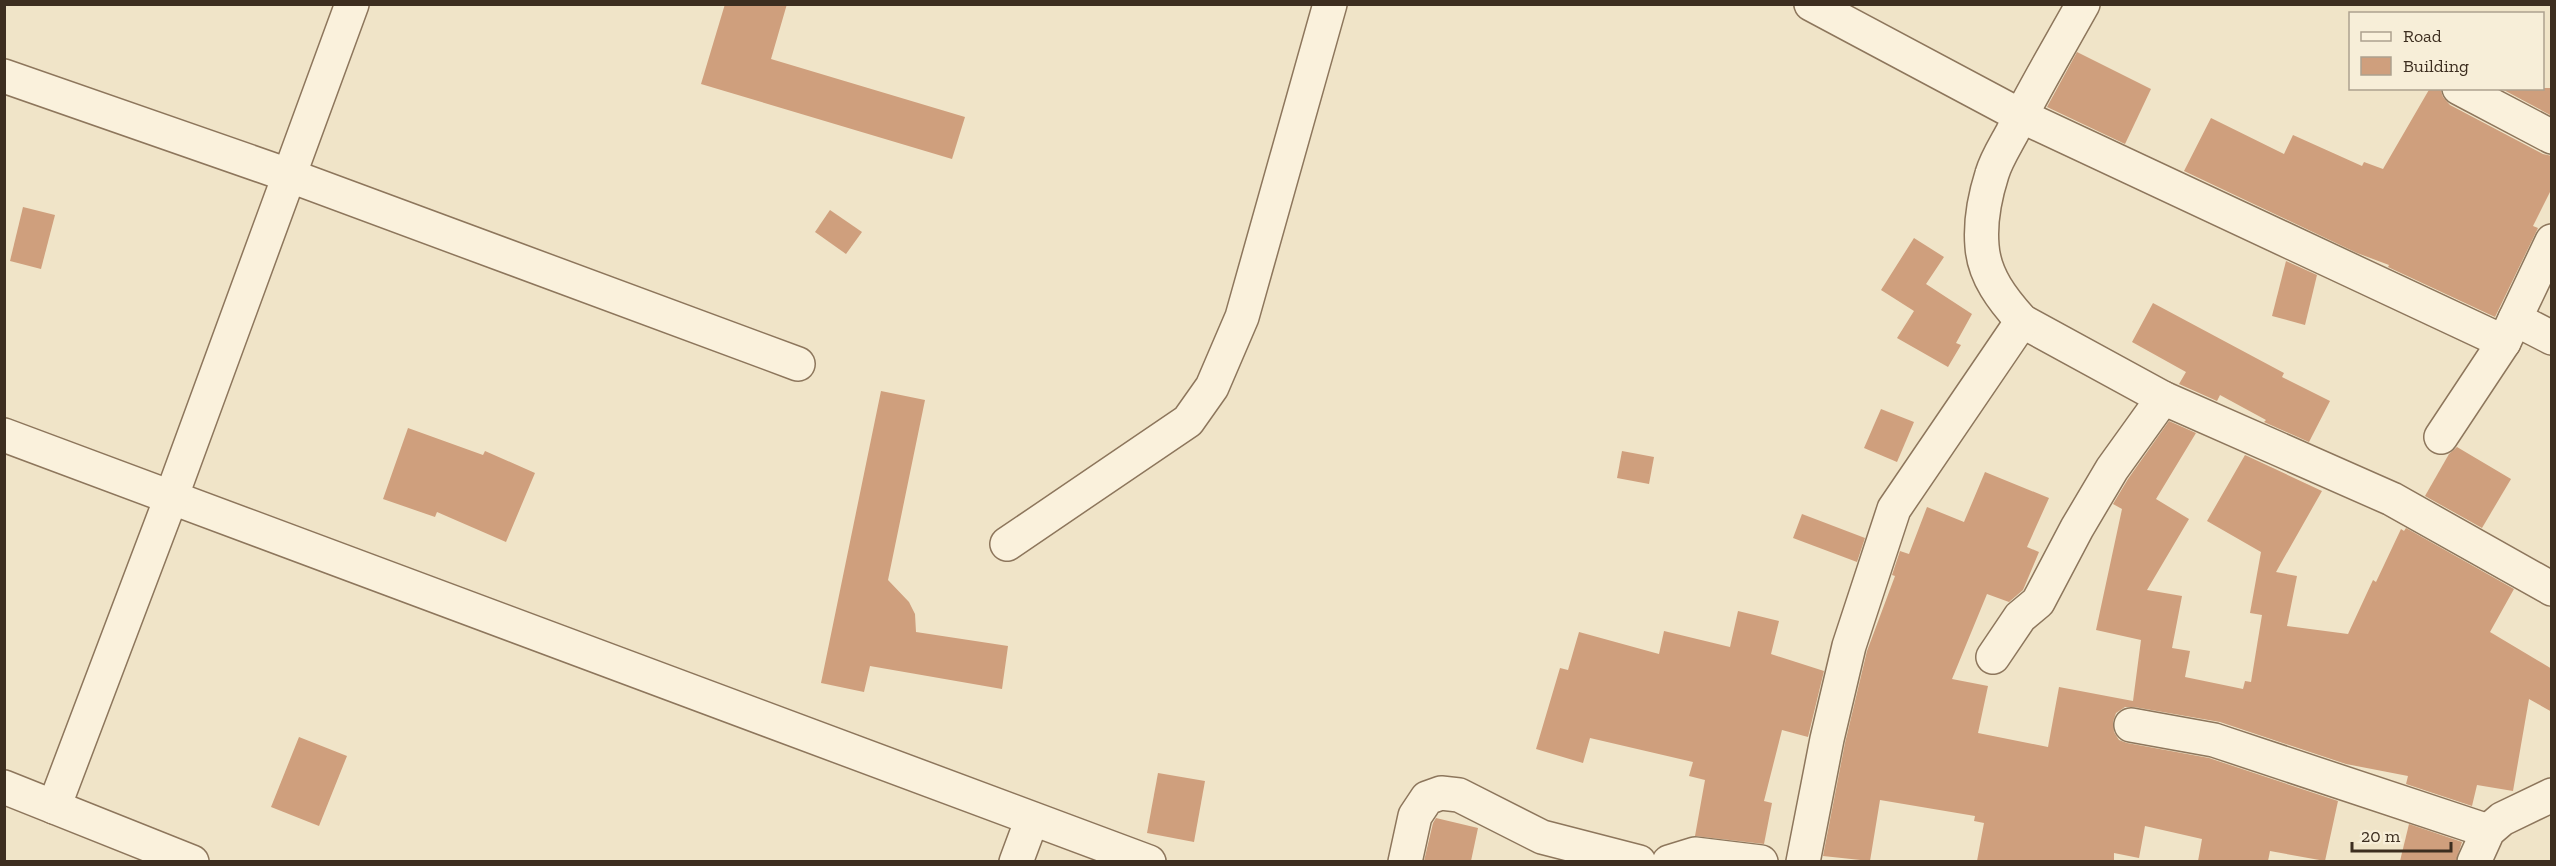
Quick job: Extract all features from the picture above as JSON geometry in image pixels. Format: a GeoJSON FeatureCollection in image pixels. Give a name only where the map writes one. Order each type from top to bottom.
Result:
{"type":"FeatureCollection","features":[{"type":"Feature","properties":{"kind":"street"},"geometry":{"type":"LineString","coordinates":[[54,807],[171,498],[352,4]]}},
{"type":"Feature","properties":{"kind":"street"},"geometry":{"type":"LineString","coordinates":[[1007,544],[1188,421],[1212,387],[1242,317],[1330,4]]}},
{"type":"Feature","properties":{"kind":"street"},"geometry":{"type":"LineString","coordinates":[[1811,4],[2021,116],[2509,331],[2552,338]]}},
{"type":"Feature","properties":{"kind":"street"},"geometry":{"type":"LineString","coordinates":[[2083,4],[1992,172],[1984,209],[1982,246],[1987,268],[1996,290],[2022,321],[2163,398],[2392,499],[2552,589]]}},
{"type":"Feature","properties":{"kind":"street"},"geometry":{"type":"LineString","coordinates":[[4,76],[288,175],[798,364]]}},
{"type":"Feature","properties":{"kind":"street"},"geometry":{"type":"LineString","coordinates":[[2462,90],[2552,137]]}},
{"type":"Feature","properties":{"kind":"street"},"geometry":{"type":"LineString","coordinates":[[2441,436],[2509,331],[2552,241]]}},
{"type":"Feature","properties":{"kind":"street"},"geometry":{"type":"LineString","coordinates":[[1803,861],[1827,739],[1849,646],[1894,509],[2022,321]]}},
{"type":"Feature","properties":{"kind":"street"},"geometry":{"type":"LineString","coordinates":[[1993,657],[2020,617],[2038,602],[2106,479],[2163,398]]}},
{"type":"Feature","properties":{"kind":"street"},"geometry":{"type":"LineString","coordinates":[[4,435],[1149,861]]}},
{"type":"Feature","properties":{"kind":"street"},"geometry":{"type":"LineString","coordinates":[[2131,725],[2214,740],[2488,831]]}},
{"type":"Feature","properties":{"kind":"street"},"geometry":{"type":"LineString","coordinates":[[4,787],[192,861]]}},
{"type":"Feature","properties":{"kind":"street"},"geometry":{"type":"LineString","coordinates":[[1405,861],[1415,816],[1427,798],[1441,793],[1460,795],[1538,849],[1639,861]]}},
{"type":"Feature","properties":{"kind":"street"},"geometry":{"type":"LineString","coordinates":[[2474,861],[2488,831],[2502,819],[2552,795]]}},
{"type":"Feature","properties":{"kind":"street"},"geometry":{"type":"LineString","coordinates":[[1016,861],[1032,819]]}},
{"type":"Feature","properties":{"kind":"street"},"geometry":{"type":"LineString","coordinates":[[1669,861],[1695,854],[1761,861]]}},
{"type":"Feature","properties":{"kind":"building"},"geometry":{"type":"Polygon","coordinates":[[[725,4],[787,4],[771,59],[965,117],[952,159],[701,84],[725,4]]]}},
{"type":"Feature","properties":{"kind":"building"},"geometry":{"type":"Polygon","coordinates":[[[2077,52],[2151,89],[2125,144],[2047,107],[2077,52]]]}},
{"type":"Feature","properties":{"kind":"building"},"geometry":{"type":"Polygon","coordinates":[[[2552,88],[2552,116],[2504,90],[2552,88]]]}},
{"type":"Feature","properties":{"kind":"building"},"geometry":{"type":"Polygon","coordinates":[[[2429,90],[2441,90],[2450,105],[2543,154],[2552,156],[2552,188],[2533,226],[2538,228],[2495,317],[2388,267],[2389,265],[2357,253],[2184,171],[2211,118],[2284,154],[2293,135],[2362,166],[2364,162],[2383,169],[2429,90]]]}},
{"type":"Feature","properties":{"kind":"building"},"geometry":{"type":"Polygon","coordinates":[[[23,207],[55,215],[41,269],[10,261],[23,207]]]}},
{"type":"Feature","properties":{"kind":"building"},"geometry":{"type":"Polygon","coordinates":[[[830,210],[862,232],[846,254],[815,232],[830,210]]]}},
{"type":"Feature","properties":{"kind":"building"},"geometry":{"type":"Polygon","coordinates":[[[1914,238],[1944,257],[1926,284],[1972,314],[1956,343],[1961,345],[1948,367],[1897,338],[1914,311],[1881,290],[1914,238]]]}},
{"type":"Feature","properties":{"kind":"building"},"geometry":{"type":"Polygon","coordinates":[[[2286,261],[2317,275],[2305,325],[2272,316],[2286,261]]]}},
{"type":"Feature","properties":{"kind":"building"},"geometry":{"type":"Polygon","coordinates":[[[2153,303],[2284,373],[2282,377],[2330,401],[2309,442],[2264,422],[2266,420],[2220,395],[2217,401],[2179,384],[2186,372],[2132,342],[2153,303]]]}},
{"type":"Feature","properties":{"kind":"building"},"geometry":{"type":"Polygon","coordinates":[[[881,391],[925,400],[888,580],[909,602],[915,614],[916,632],[1008,646],[1002,689],[870,666],[864,692],[821,683],[881,391]]]}},
{"type":"Feature","properties":{"kind":"building"},"geometry":{"type":"Polygon","coordinates":[[[1881,409],[1914,422],[1897,462],[1864,448],[1881,409]]]}},
{"type":"Feature","properties":{"kind":"building"},"geometry":{"type":"Polygon","coordinates":[[[2169,421],[2196,433],[2156,499],[2189,519],[2147,590],[2182,596],[2172,648],[2190,651],[2185,677],[2243,689],[2245,681],[2251,682],[2262,615],[2250,613],[2261,552],[2207,521],[2245,455],[2322,491],[2276,572],[2297,576],[2287,626],[2348,634],[2373,580],[2376,582],[2401,529],[2404,531],[2406,528],[2514,589],[2490,632],[2552,669],[2552,712],[2529,699],[2513,791],[2477,785],[2472,806],[2406,784],[2408,776],[2346,764],[2220,722],[2125,707],[2116,713],[2113,722],[2114,732],[2119,740],[2209,758],[2338,801],[2325,861],[2270,851],[2268,861],[2198,861],[2202,839],[2145,826],[2139,858],[2114,853],[2114,861],[1977,861],[1984,823],[1974,821],[1975,816],[1880,800],[1870,861],[1823,856],[1845,743],[1867,651],[1895,576],[1892,575],[1900,551],[1909,554],[1927,507],[1964,522],[1985,472],[2049,498],[2027,547],[2039,552],[2023,590],[2009,602],[1987,594],[1952,679],[1988,686],[1978,733],[2048,747],[2059,687],[2133,701],[2141,640],[2096,630],[2122,509],[2113,504],[2169,421]]]}},
{"type":"Feature","properties":{"kind":"building"},"geometry":{"type":"Polygon","coordinates":[[[408,428],[483,455],[485,451],[535,473],[506,542],[437,512],[435,517],[383,499],[408,428]]]}},
{"type":"Feature","properties":{"kind":"building"},"geometry":{"type":"Polygon","coordinates":[[[2457,447],[2511,479],[2482,528],[2425,496],[2449,454],[2457,447]]]}},
{"type":"Feature","properties":{"kind":"building"},"geometry":{"type":"Polygon","coordinates":[[[1622,451],[1654,457],[1649,484],[1617,478],[1622,451]]]}},
{"type":"Feature","properties":{"kind":"building"},"geometry":{"type":"Polygon","coordinates":[[[1802,514],[1865,538],[1857,562],[1793,538],[1802,514]]]}},
{"type":"Feature","properties":{"kind":"building"},"geometry":{"type":"Polygon","coordinates":[[[1738,611],[1779,621],[1771,654],[1824,671],[1808,737],[1782,730],[1764,801],[1772,803],[1764,844],[1695,836],[1705,780],[1689,776],[1693,762],[1590,738],[1583,763],[1536,749],[1560,668],[1568,670],[1579,632],[1659,654],[1664,631],[1730,647],[1738,611]]]}},
{"type":"Feature","properties":{"kind":"building"},"geometry":{"type":"Polygon","coordinates":[[[299,737],[347,756],[319,826],[271,807],[299,737]]]}},
{"type":"Feature","properties":{"kind":"building"},"geometry":{"type":"Polygon","coordinates":[[[1158,773],[1205,781],[1194,842],[1147,833],[1158,773]]]}},
{"type":"Feature","properties":{"kind":"building"},"geometry":{"type":"Polygon","coordinates":[[[1436,818],[1478,828],[1471,861],[1424,861],[1436,818]]]}},
{"type":"Feature","properties":{"kind":"building"},"geometry":{"type":"Polygon","coordinates":[[[2409,824],[2462,842],[2456,861],[2400,861],[2409,824]]]}}]}
